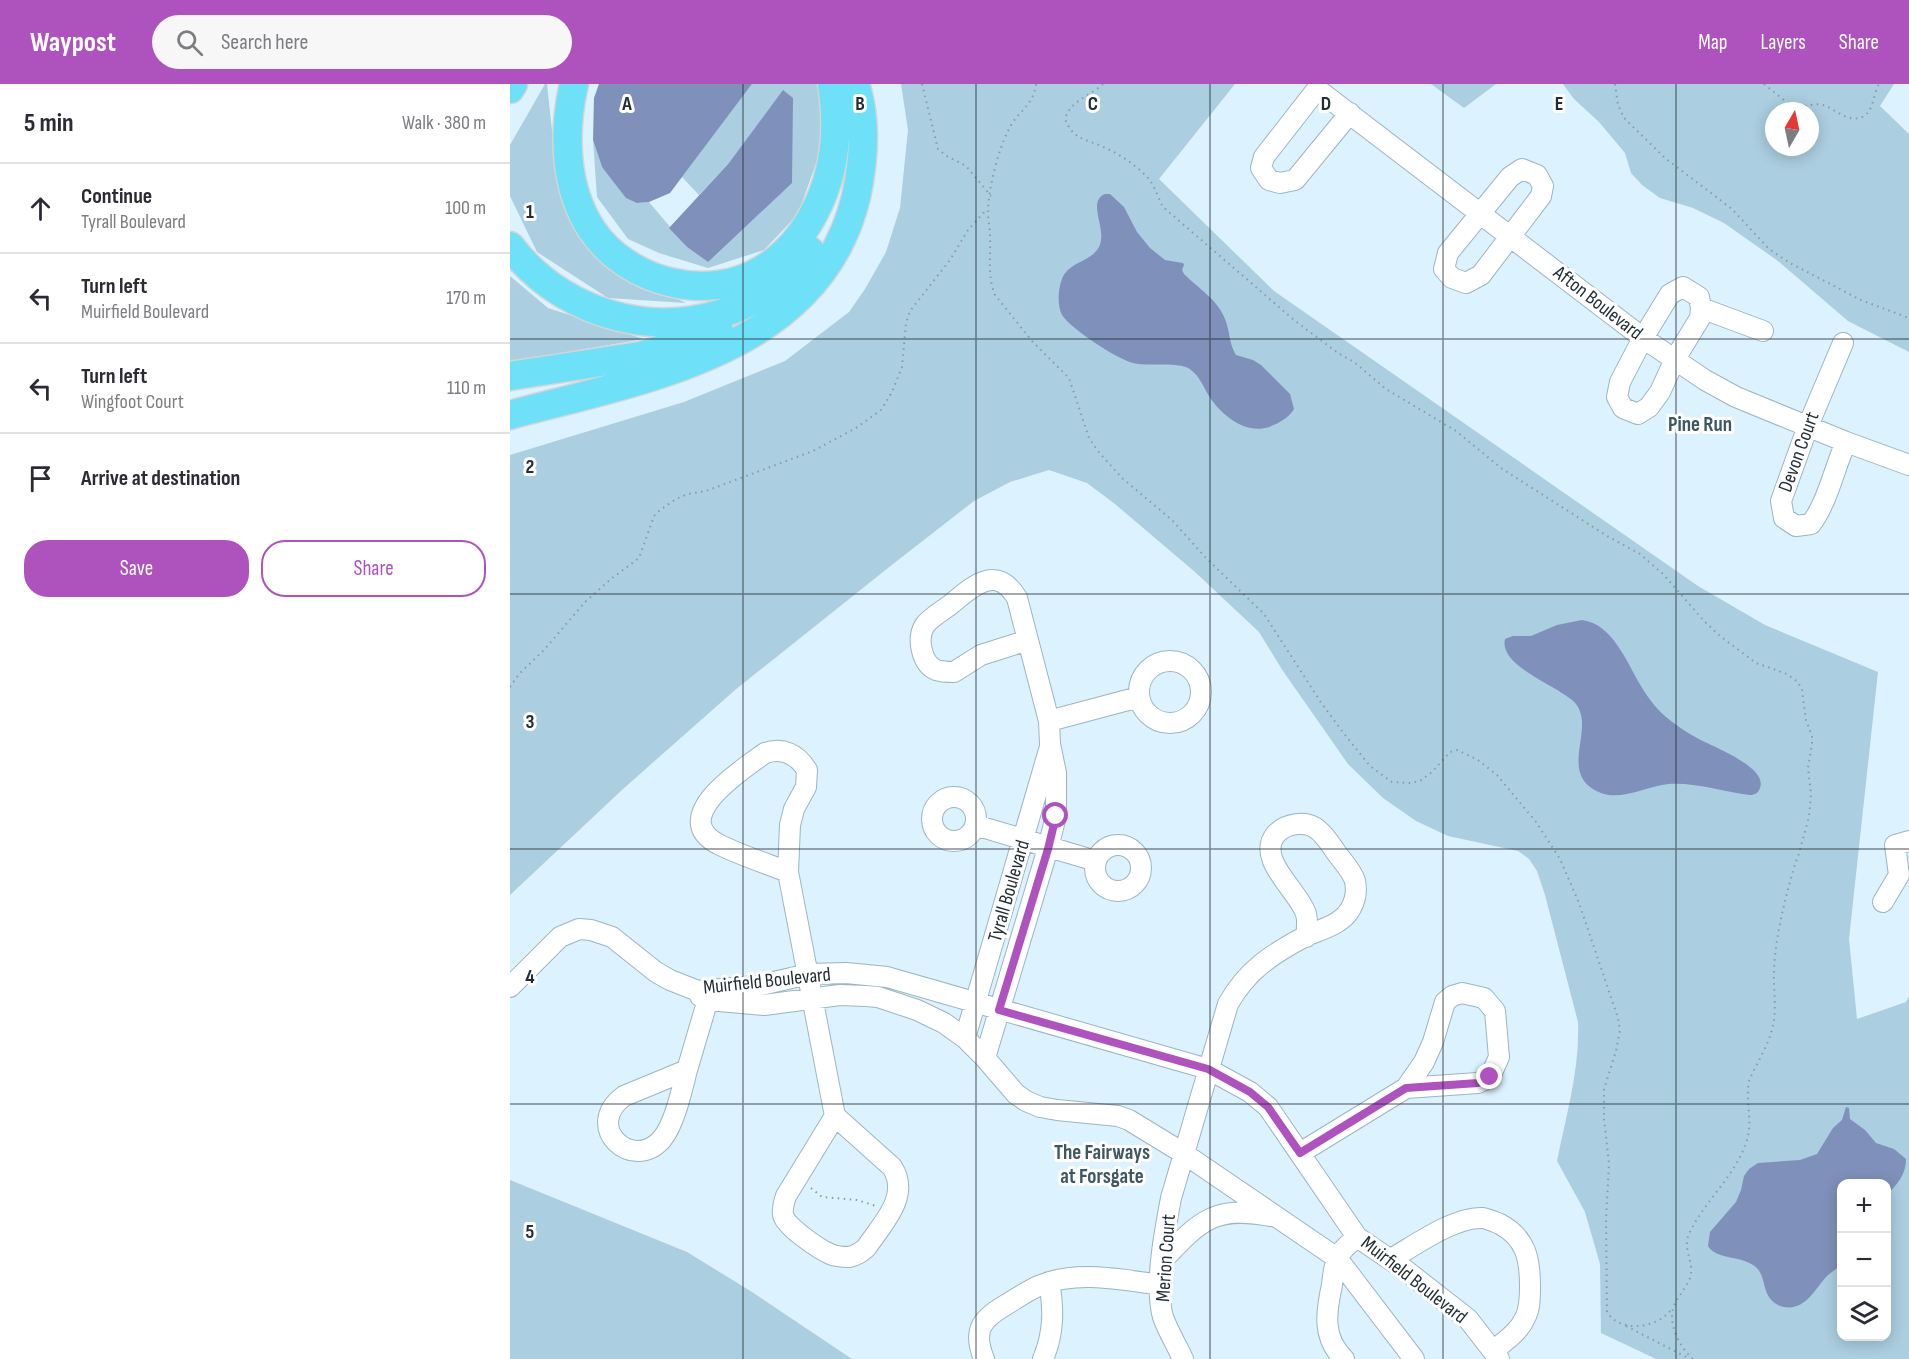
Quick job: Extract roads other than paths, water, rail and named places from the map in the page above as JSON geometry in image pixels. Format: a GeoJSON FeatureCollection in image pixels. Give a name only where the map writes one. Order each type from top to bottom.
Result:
{"type":"FeatureCollection","features":[{"type":"Feature","properties":{"kind":"highway"},"geometry":{"type":"LineString","coordinates":[[510,89],[513,84]]}},
{"type":"Feature","properties":{"kind":"highway"},"geometry":{"type":"LineString","coordinates":[[574,84],[568,127],[569,160],[573,185],[580,207],[592,229],[606,247],[639,271],[671,283],[693,285],[740,280],[761,270],[781,256],[798,238],[821,199],[833,157],[836,111],[832,84]]}},
{"type":"Feature","properties":{"kind":"highway"},"geometry":{"type":"LineString","coordinates":[[510,246],[532,270],[555,289],[580,304],[604,314],[654,323],[684,322],[711,318],[735,309],[777,285],[810,251],[825,229],[843,182],[846,159],[846,114],[840,84]]}},
{"type":"Feature","properties":{"kind":"highway"},"geometry":{"type":"LineString","coordinates":[[510,415],[676,368],[769,324],[793,305],[828,263],[843,237],[852,211],[860,181],[863,149],[862,119],[855,84]]}},
{"type":"Feature","properties":{"kind":"highway"},"geometry":{"type":"LineString","coordinates":[[510,376],[640,356],[706,337],[764,311],[786,296],[824,258],[839,236],[860,181]]}},
{"type":"Feature","properties":{"kind":"street","name":"Afton Boulevard"},"geometry":{"type":"LineString","coordinates":[[1350,113],[1295,180],[1280,183],[1269,180],[1261,168],[1264,156],[1317,89],[1350,113],[1481,213],[1643,338],[1705,380],[1736,397],[1909,465]]}},
{"type":"Feature","properties":{"kind":"street"},"geometry":{"type":"LineString","coordinates":[[1522,169],[1537,175],[1543,186],[1541,196],[1481,275],[1466,283],[1452,278],[1444,269],[1448,253],[1481,213],[1510,177],[1522,169]]}},
{"type":"Feature","properties":{"kind":"street"},"geometry":{"type":"LineString","coordinates":[[1683,287],[1699,297],[1701,308],[1700,318],[1675,360],[1660,392],[1648,407],[1638,414],[1623,408],[1617,397],[1620,382],[1670,294],[1683,287]]}},
{"type":"Feature","properties":{"kind":"street"},"geometry":{"type":"LineString","coordinates":[[1701,308],[1763,331]]}},
{"type":"Feature","properties":{"kind":"street","name":"Devon Court"},"geometry":{"type":"LineString","coordinates":[[1843,343],[1808,426],[1781,501],[1784,518],[1796,526],[1811,524],[1820,512],[1846,442]]}},
{"type":"Feature","properties":{"kind":"street","name":"Tyrall Boulevard"},"geometry":{"type":"LineString","coordinates":[[965,1038],[976,1002],[1036,845],[1056,816],[1057,792],[1049,721],[1028,640],[1017,598],[1011,587],[1002,582],[990,580],[978,583],[925,625],[921,637],[921,647],[927,663],[935,670],[954,672],[981,655],[1028,640]]}},
{"type":"Feature","properties":{"kind":"street"},"geometry":{"type":"LineString","coordinates":[[1049,721],[1139,697]]}},
{"type":"Feature","properties":{"kind":"street"},"geometry":{"type":"LineString","coordinates":[[788,872],[716,843],[704,833],[701,822],[702,812],[707,802],[720,788],[765,753],[773,750],[786,751],[795,756],[807,770],[806,787],[794,809],[790,825],[788,872],[835,1116],[892,1167],[898,1176],[899,1195],[893,1208],[866,1248],[849,1257],[831,1254],[797,1232],[787,1223],[783,1215],[786,1196],[835,1116]]}},
{"type":"Feature","properties":{"kind":"street","name":"Merion Court"},"geometry":{"type":"LineString","coordinates":[[1183,1359],[1164,1318],[1160,1300],[1162,1261],[1171,1198],[1228,1004],[1244,978],[1266,960],[1342,920],[1350,911],[1355,899],[1356,888],[1351,872],[1318,829],[1300,824],[1282,829],[1275,835],[1271,853],[1272,862],[1301,902],[1307,915],[1306,937]]}},
{"type":"Feature","properties":{"kind":"street"},"geometry":{"type":"LineString","coordinates":[[975,825],[1096,861]]}},
{"type":"Feature","properties":{"kind":"street"},"geometry":{"type":"LineString","coordinates":[[1883,902],[1899,875],[1902,843]]}},
{"type":"Feature","properties":{"kind":"street","name":"Tyrall Boulevard"},"geometry":{"type":"LineString","coordinates":[[985,1058],[999,1010],[1036,845]]}},
{"type":"Feature","properties":{"kind":"street","name":"Muirfield Boulevard"},"geometry":{"type":"LineString","coordinates":[[510,987],[560,937],[579,929],[591,930],[612,937],[656,972],[687,988],[709,994],[764,1005],[840,995],[878,998],[917,1010],[944,1023],[965,1038],[1016,1094],[1026,1101],[1040,1107],[1118,1116],[1129,1120],[1183,1153],[1337,1258],[1414,1359]]}},
{"type":"Feature","properties":{"kind":"street","name":"Muirfield Boulevard"},"geometry":{"type":"LineString","coordinates":[[709,994],[809,974],[870,974],[1208,1069],[1250,1092],[1268,1107],[1357,1237],[1390,1259],[1468,1319],[1496,1355]]}},
{"type":"Feature","properties":{"kind":"street"},"geometry":{"type":"LineString","coordinates":[[1300,1153],[1406,1088],[1424,1062],[1433,1042],[1445,1002],[1452,996],[1462,993],[1484,998],[1495,1011],[1499,1058],[1490,1077],[1478,1083],[1406,1088]]}},
{"type":"Feature","properties":{"kind":"street"},"geometry":{"type":"LineString","coordinates":[[687,1070],[624,1096],[616,1102],[610,1112],[608,1123],[610,1133],[616,1143],[625,1149],[648,1149],[664,1136],[680,1099],[709,994]]}},
{"type":"Feature","properties":{"kind":"street"},"geometry":{"type":"LineString","coordinates":[[1162,1261],[1191,1231],[1206,1220],[1232,1211],[1280,1218]]}},
{"type":"Feature","properties":{"kind":"street"},"geometry":{"type":"LineString","coordinates":[[1390,1259],[1451,1226],[1469,1220],[1483,1218],[1508,1228],[1520,1239],[1526,1251],[1530,1265],[1530,1300],[1526,1317],[1496,1355]]}},
{"type":"Feature","properties":{"kind":"street"},"geometry":{"type":"LineString","coordinates":[[1344,1359],[1334,1346],[1326,1326],[1326,1314],[1337,1258],[1357,1237]]}},
{"type":"Feature","properties":{"kind":"street"},"geometry":{"type":"LineString","coordinates":[[984,1359],[979,1347],[978,1336],[982,1323],[990,1314],[1037,1286],[1066,1279],[1106,1278],[1161,1285]]}},
{"type":"Feature","properties":{"kind":"street"},"geometry":{"type":"LineString","coordinates":[[1043,1359],[1053,1322],[1053,1302],[1048,1282]]}},
{"type":"Feature","properties":{"kind":"district","name":"Pine Run"},"geometry":{"type":"Point","coordinates":[1700,424]}},
{"type":"Feature","properties":{"kind":"district","name":"The Fairways at Forsgate"},"geometry":{"type":"Point","coordinates":[1102,1164]}}]}
